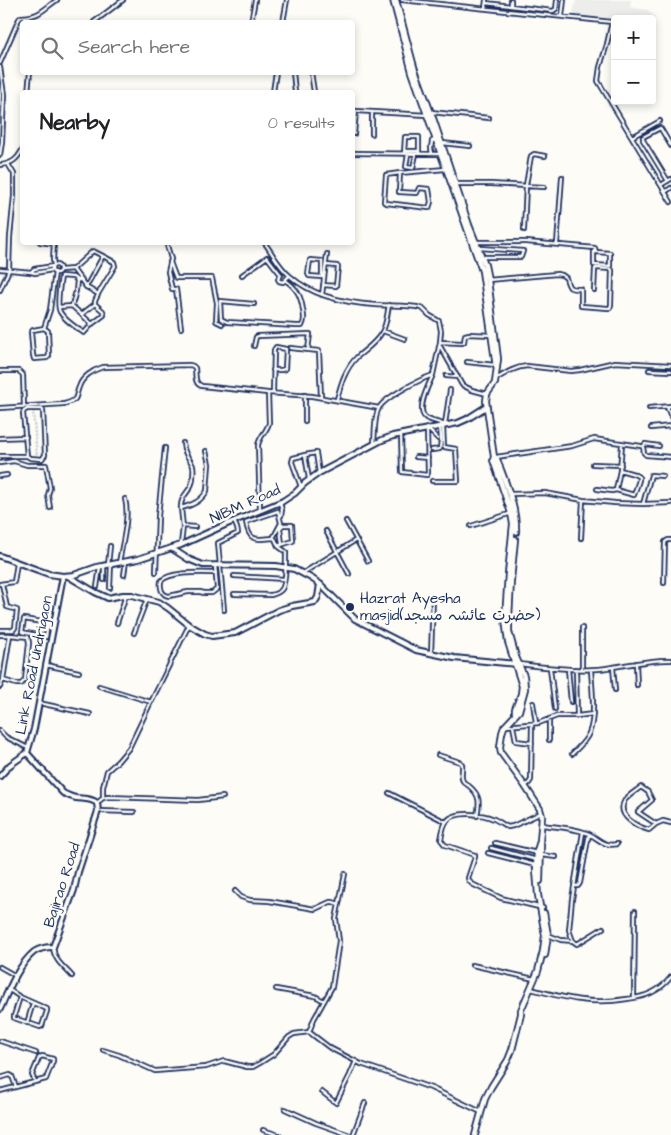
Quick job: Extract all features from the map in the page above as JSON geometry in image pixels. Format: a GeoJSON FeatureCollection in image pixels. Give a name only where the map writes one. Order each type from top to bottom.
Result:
{"type":"FeatureCollection","features":[{"type":"Feature","properties":{"kind":"highway"},"geometry":{"type":"LineString","coordinates":[[394,0],[412,72],[442,143],[469,225],[483,257],[488,280],[497,371]]}},
{"type":"Feature","properties":{"kind":"highway"},"geometry":{"type":"LineString","coordinates":[[429,114],[482,271],[498,359],[496,379],[494,386],[487,394],[486,407],[493,460],[512,513]]}},
{"type":"Feature","properties":{"kind":"highway"},"geometry":{"type":"LineString","coordinates":[[475,1135],[485,1099],[508,1060],[521,1010],[542,967],[546,935],[537,884],[538,844],[542,825],[540,809],[501,753],[500,738],[504,727],[515,713],[522,686],[508,642],[507,628],[508,574],[513,533],[510,494],[497,459],[494,457]]}},
{"type":"Feature","properties":{"kind":"highway"},"geometry":{"type":"LineString","coordinates":[[531,989],[545,950]]}},
{"type":"Feature","properties":{"kind":"main road","name":"NIBM Road"},"geometry":{"type":"LineString","coordinates":[[0,556],[49,574],[66,576],[156,553],[181,545],[288,498],[319,473],[374,443],[401,434],[464,421],[486,407]]}},
{"type":"Feature","properties":{"kind":"main road"},"geometry":{"type":"LineString","coordinates":[[171,548],[188,560],[196,563],[285,567],[303,573],[320,584],[355,619],[416,650],[431,654],[516,664]]}},
{"type":"Feature","properties":{"kind":"main road"},"geometry":{"type":"LineString","coordinates":[[66,576],[108,598],[126,595],[147,598],[166,606],[189,625],[212,636],[235,633],[274,612],[292,606],[315,602],[318,597],[320,584]]}},
{"type":"Feature","properties":{"kind":"main road","name":"Link Road Undrigaon"},"geometry":{"type":"LineString","coordinates":[[0,776],[10,765],[29,753],[54,624],[66,576]]}},
{"type":"Feature","properties":{"kind":"main road"},"geometry":{"type":"LineString","coordinates":[[29,753],[63,793],[97,803]]}},
{"type":"Feature","properties":{"kind":"main road","name":"Bajirao Road"},"geometry":{"type":"LineString","coordinates":[[0,1009],[8,990],[22,966],[34,952],[53,947],[74,890],[98,811],[97,803]]}},
{"type":"Feature","properties":{"kind":"street"},"geometry":{"type":"LineString","coordinates":[[0,63],[19,19],[40,14],[57,0]]}},
{"type":"Feature","properties":{"kind":"street"},"geometry":{"type":"LineString","coordinates":[[97,20],[123,0]]}},
{"type":"Feature","properties":{"kind":"street"},"geometry":{"type":"LineString","coordinates":[[251,20],[255,0]]}},
{"type":"Feature","properties":{"kind":"street"},"geometry":{"type":"LineString","coordinates":[[283,20],[286,0]]}},
{"type":"Feature","properties":{"kind":"street"},"geometry":{"type":"LineString","coordinates":[[402,0],[611,22]]}},
{"type":"Feature","properties":{"kind":"street"},"geometry":{"type":"LineString","coordinates":[[511,0],[511,6]]}},
{"type":"Feature","properties":{"kind":"street"},"geometry":{"type":"LineString","coordinates":[[486,8],[486,1],[553,11],[556,9],[557,0]]}},
{"type":"Feature","properties":{"kind":"street"},"geometry":{"type":"LineString","coordinates":[[562,16],[564,0]]}},
{"type":"Feature","properties":{"kind":"street"},"geometry":{"type":"LineString","coordinates":[[611,29],[598,81],[671,202]]}},
{"type":"Feature","properties":{"kind":"street"},"geometry":{"type":"LineString","coordinates":[[0,68],[4,95],[0,155]]}},
{"type":"Feature","properties":{"kind":"street"},"geometry":{"type":"LineString","coordinates":[[28,90],[30,75]]}},
{"type":"Feature","properties":{"kind":"street"},"geometry":{"type":"LineString","coordinates":[[273,90],[276,75]]}},
{"type":"Feature","properties":{"kind":"street"},"geometry":{"type":"LineString","coordinates":[[292,75],[295,90]]}},
{"type":"Feature","properties":{"kind":"street"},"geometry":{"type":"LineString","coordinates":[[311,75],[314,90]]}},
{"type":"Feature","properties":{"kind":"street"},"geometry":{"type":"LineString","coordinates":[[355,122],[356,111],[489,118]]}},
{"type":"Feature","properties":{"kind":"street"},"geometry":{"type":"LineString","coordinates":[[372,112],[372,134]]}},
{"type":"Feature","properties":{"kind":"street"},"geometry":{"type":"LineString","coordinates":[[632,137],[660,121]]}},
{"type":"Feature","properties":{"kind":"street"},"geometry":{"type":"LineString","coordinates":[[661,185],[669,180],[643,137],[660,128],[671,146]]}},
{"type":"Feature","properties":{"kind":"street"},"geometry":{"type":"LineString","coordinates":[[405,137],[419,137],[417,154],[413,168],[406,167],[405,137]]}},
{"type":"Feature","properties":{"kind":"street"},"geometry":{"type":"LineString","coordinates":[[432,154],[431,144],[436,139]]}},
{"type":"Feature","properties":{"kind":"street"},"geometry":{"type":"LineString","coordinates":[[442,143],[470,146]]}},
{"type":"Feature","properties":{"kind":"street"},"geometry":{"type":"LineString","coordinates":[[355,153],[441,154]]}},
{"type":"Feature","properties":{"kind":"street"},"geometry":{"type":"LineString","coordinates":[[0,165],[8,164],[18,158],[20,154]]}},
{"type":"Feature","properties":{"kind":"street"},"geometry":{"type":"LineString","coordinates":[[406,154],[417,154]]}},
{"type":"Feature","properties":{"kind":"street"},"geometry":{"type":"LineString","coordinates":[[524,230],[526,185],[531,156],[534,154],[546,156]]}},
{"type":"Feature","properties":{"kind":"street"},"geometry":{"type":"LineString","coordinates":[[0,290],[9,270],[14,196],[14,174],[8,164]]}},
{"type":"Feature","properties":{"kind":"street"},"geometry":{"type":"LineString","coordinates":[[400,173],[399,192],[417,193],[419,188],[429,189],[431,202],[429,207],[414,207],[384,202],[386,174],[446,169]]}},
{"type":"Feature","properties":{"kind":"street"},"geometry":{"type":"LineString","coordinates":[[557,244],[562,177]]}},
{"type":"Feature","properties":{"kind":"street"},"geometry":{"type":"LineString","coordinates":[[455,184],[544,187]]}},
{"type":"Feature","properties":{"kind":"street"},"geometry":{"type":"LineString","coordinates":[[665,192],[671,188]]}},
{"type":"Feature","properties":{"kind":"street"},"geometry":{"type":"LineString","coordinates":[[477,242],[507,241],[595,248],[596,251],[610,253],[610,266],[594,265],[594,251],[596,251]]}},
{"type":"Feature","properties":{"kind":"street"},"geometry":{"type":"LineString","coordinates":[[44,328],[50,310],[54,245]]}},
{"type":"Feature","properties":{"kind":"street"},"geometry":{"type":"LineString","coordinates":[[167,245],[171,259],[168,272],[172,289],[176,289],[181,328]]}},
{"type":"Feature","properties":{"kind":"street"},"geometry":{"type":"LineString","coordinates":[[265,245],[289,276],[301,285],[322,295],[357,304],[420,307],[440,321],[440,343],[433,375],[423,400],[423,413],[426,417],[444,425]]}},
{"type":"Feature","properties":{"kind":"street"},"geometry":{"type":"LineString","coordinates":[[480,248],[523,251],[521,257],[483,257]]}},
{"type":"Feature","properties":{"kind":"street"},"geometry":{"type":"LineString","coordinates":[[0,269],[36,273],[58,272],[60,270],[73,269],[93,251],[114,262],[115,266],[98,294],[95,304],[82,314]]}},
{"type":"Feature","properties":{"kind":"street"},"geometry":{"type":"LineString","coordinates":[[323,277],[327,254]]}},
{"type":"Feature","properties":{"kind":"street"},"geometry":{"type":"LineString","coordinates":[[86,287],[103,256]]}},
{"type":"Feature","properties":{"kind":"street"},"geometry":{"type":"LineString","coordinates":[[242,275],[267,257],[281,275]]}},
{"type":"Feature","properties":{"kind":"street"},"geometry":{"type":"LineString","coordinates":[[322,295],[323,277],[322,261],[310,260],[309,276],[323,277]]}},
{"type":"Feature","properties":{"kind":"street"},"geometry":{"type":"LineString","coordinates":[[170,262],[176,278],[212,278],[217,303],[216,320],[222,324]]}},
{"type":"Feature","properties":{"kind":"street"},"geometry":{"type":"LineString","coordinates":[[31,272],[34,269],[54,265],[59,266],[60,270]]}},
{"type":"Feature","properties":{"kind":"street"},"geometry":{"type":"LineString","coordinates":[[323,285],[336,286],[338,267],[326,265]]}},
{"type":"Feature","properties":{"kind":"street"},"geometry":{"type":"LineString","coordinates":[[488,280],[562,275],[566,278],[568,287],[581,289],[581,306],[610,308],[611,269],[595,268],[594,290]]}},
{"type":"Feature","properties":{"kind":"street"},"geometry":{"type":"LineString","coordinates":[[73,269],[86,287],[98,294]]}},
{"type":"Feature","properties":{"kind":"street"},"geometry":{"type":"LineString","coordinates":[[285,271],[278,279],[279,281],[283,282],[289,276]]}},
{"type":"Feature","properties":{"kind":"street"},"geometry":{"type":"LineString","coordinates":[[82,280],[61,276],[58,307],[62,314],[84,334],[92,324],[105,314],[95,304]]}},
{"type":"Feature","properties":{"kind":"street"},"geometry":{"type":"LineString","coordinates":[[72,306],[77,280]]}},
{"type":"Feature","properties":{"kind":"street"},"geometry":{"type":"LineString","coordinates":[[254,304],[220,301],[221,319],[227,322],[302,326],[304,320],[300,296],[295,288],[285,280]]}},
{"type":"Feature","properties":{"kind":"street"},"geometry":{"type":"LineString","coordinates":[[58,307],[72,306],[92,324]]}},
{"type":"Feature","properties":{"kind":"street"},"geometry":{"type":"LineString","coordinates":[[336,400],[348,368],[383,331],[389,306]]}},
{"type":"Feature","properties":{"kind":"street"},"geometry":{"type":"LineString","coordinates":[[44,328],[48,331],[49,356],[36,360],[33,358],[31,332],[44,328]]}},
{"type":"Feature","properties":{"kind":"street"},"geometry":{"type":"LineString","coordinates":[[383,331],[405,339]]}},
{"type":"Feature","properties":{"kind":"street"},"geometry":{"type":"LineString","coordinates":[[254,346],[258,336],[310,334],[308,350]]}},
{"type":"Feature","properties":{"kind":"street"},"geometry":{"type":"LineString","coordinates":[[440,343],[462,343],[469,334],[493,335]]}},
{"type":"Feature","properties":{"kind":"street"},"geometry":{"type":"LineString","coordinates":[[440,343],[462,384],[487,394]]}},
{"type":"Feature","properties":{"kind":"street"},"geometry":{"type":"LineString","coordinates":[[273,370],[285,369],[286,349],[274,348],[273,370],[273,393]]}},
{"type":"Feature","properties":{"kind":"street"},"geometry":{"type":"LineString","coordinates":[[290,348],[319,351],[320,397]]}},
{"type":"Feature","properties":{"kind":"street"},"geometry":{"type":"LineString","coordinates":[[467,362],[495,365]]}},
{"type":"Feature","properties":{"kind":"street"},"geometry":{"type":"LineString","coordinates":[[496,379],[522,366],[571,371],[614,362],[671,365]]}},
{"type":"Feature","properties":{"kind":"street"},"geometry":{"type":"LineString","coordinates":[[0,408],[64,404],[74,401],[84,378],[103,367],[193,366],[195,368],[196,382],[199,385],[305,395],[379,408]]}},
{"type":"Feature","properties":{"kind":"street"},"geometry":{"type":"LineString","coordinates":[[649,370],[671,371]]}},
{"type":"Feature","properties":{"kind":"street"},"geometry":{"type":"LineString","coordinates":[[0,371],[22,372],[24,406]]}},
{"type":"Feature","properties":{"kind":"street"},"geometry":{"type":"LineString","coordinates":[[374,443],[376,417],[379,408],[386,401],[411,385],[433,375]]}},
{"type":"Feature","properties":{"kind":"street"},"geometry":{"type":"LineString","coordinates":[[446,376],[458,377]]}},
{"type":"Feature","properties":{"kind":"street"},"geometry":{"type":"LineString","coordinates":[[432,450],[441,448],[450,390]]}},
{"type":"Feature","properties":{"kind":"street"},"geometry":{"type":"LineString","coordinates":[[260,510],[258,445],[261,436],[268,426],[268,393]]}},
{"type":"Feature","properties":{"kind":"street"},"geometry":{"type":"LineString","coordinates":[[305,395],[305,421]]}},
{"type":"Feature","properties":{"kind":"street"},"geometry":{"type":"LineString","coordinates":[[667,406],[671,417]]}},
{"type":"Feature","properties":{"kind":"street"},"geometry":{"type":"LineString","coordinates":[[649,408],[671,406]]}},
{"type":"Feature","properties":{"kind":"street"},"geometry":{"type":"LineString","coordinates":[[0,456],[42,458],[45,455],[41,409],[26,410],[23,414],[27,456]]}},
{"type":"Feature","properties":{"kind":"street"},"geometry":{"type":"LineString","coordinates":[[651,428],[671,426]]}},
{"type":"Feature","properties":{"kind":"street"},"geometry":{"type":"LineString","coordinates":[[427,430],[441,439],[444,447],[456,449],[458,481],[432,481]]}},
{"type":"Feature","properties":{"kind":"street"},"geometry":{"type":"LineString","coordinates":[[401,434],[402,472],[428,474],[427,430]]}},
{"type":"Feature","properties":{"kind":"street"},"geometry":{"type":"LineString","coordinates":[[0,438],[26,437]]}},
{"type":"Feature","properties":{"kind":"street"},"geometry":{"type":"LineString","coordinates":[[494,457],[572,446],[594,439],[643,447],[645,444],[659,446]]}},
{"type":"Feature","properties":{"kind":"street"},"geometry":{"type":"LineString","coordinates":[[181,545],[183,526],[182,499],[192,485],[193,480],[193,466],[185,455],[183,444]]}},
{"type":"Feature","properties":{"kind":"street"},"geometry":{"type":"LineString","coordinates":[[616,490],[621,465],[622,444]]}},
{"type":"Feature","properties":{"kind":"street"},"geometry":{"type":"LineString","coordinates":[[643,447],[646,455],[671,457]]}},
{"type":"Feature","properties":{"kind":"street"},"geometry":{"type":"LineString","coordinates":[[156,572],[158,516],[165,448]]}},
{"type":"Feature","properties":{"kind":"street"},"geometry":{"type":"LineString","coordinates":[[181,508],[196,502],[206,493],[209,464],[206,451]]}},
{"type":"Feature","properties":{"kind":"street"},"geometry":{"type":"LineString","coordinates":[[301,487],[293,458],[316,453],[319,473]]}},
{"type":"Feature","properties":{"kind":"street"},"geometry":{"type":"LineString","coordinates":[[305,455],[309,480]]}},
{"type":"Feature","properties":{"kind":"street"},"geometry":{"type":"LineString","coordinates":[[416,457],[428,458]]}},
{"type":"Feature","properties":{"kind":"street"},"geometry":{"type":"LineString","coordinates":[[30,458],[30,465]]}},
{"type":"Feature","properties":{"kind":"street"},"geometry":{"type":"LineString","coordinates":[[0,463],[14,461],[30,465],[44,464],[47,466],[50,508]]}},
{"type":"Feature","properties":{"kind":"street"},"geometry":{"type":"LineString","coordinates":[[593,464],[621,465]]}},
{"type":"Feature","properties":{"kind":"street"},"geometry":{"type":"LineString","coordinates":[[597,489],[616,490],[634,495],[640,477],[620,470]]}},
{"type":"Feature","properties":{"kind":"street"},"geometry":{"type":"LineString","coordinates":[[0,476],[7,474]]}},
{"type":"Feature","properties":{"kind":"street"},"geometry":{"type":"LineString","coordinates":[[643,504],[651,475],[663,476]]}},
{"type":"Feature","properties":{"kind":"street"},"geometry":{"type":"LineString","coordinates":[[510,494],[545,493],[583,500],[643,504],[671,503]]}},
{"type":"Feature","properties":{"kind":"street"},"geometry":{"type":"LineString","coordinates":[[119,563],[126,517],[127,506],[125,499]]}},
{"type":"Feature","properties":{"kind":"street"},"geometry":{"type":"LineString","coordinates":[[581,538],[583,500]]}},
{"type":"Feature","properties":{"kind":"street"},"geometry":{"type":"LineString","coordinates":[[280,502],[281,516]]}},
{"type":"Feature","properties":{"kind":"street"},"geometry":{"type":"LineString","coordinates":[[278,511],[280,523],[273,538],[260,540],[250,536],[246,522],[278,511]]}},
{"type":"Feature","properties":{"kind":"street"},"geometry":{"type":"LineString","coordinates":[[471,526],[512,513]]}},
{"type":"Feature","properties":{"kind":"street"},"geometry":{"type":"LineString","coordinates":[[216,573],[183,574],[166,577],[161,581],[162,592],[169,596],[188,592],[212,593],[217,589],[218,543],[238,533],[234,521]]}},
{"type":"Feature","properties":{"kind":"street"},"geometry":{"type":"LineString","coordinates":[[346,522],[368,561]]}},
{"type":"Feature","properties":{"kind":"street"},"geometry":{"type":"LineString","coordinates":[[278,546],[294,541],[291,524],[283,525],[280,528],[282,544]]}},
{"type":"Feature","properties":{"kind":"street"},"geometry":{"type":"LineString","coordinates":[[183,526],[196,527]]}},
{"type":"Feature","properties":{"kind":"street"},"geometry":{"type":"LineString","coordinates":[[326,531],[349,574]]}},
{"type":"Feature","properties":{"kind":"street"},"geometry":{"type":"LineString","coordinates":[[234,594],[266,595],[275,594],[282,589],[286,552],[278,546],[273,538]]}},
{"type":"Feature","properties":{"kind":"street"},"geometry":{"type":"LineString","coordinates":[[303,573],[356,540]]}},
{"type":"Feature","properties":{"kind":"street"},"geometry":{"type":"LineString","coordinates":[[664,583],[666,542],[671,540]]}},
{"type":"Feature","properties":{"kind":"street"},"geometry":{"type":"LineString","coordinates":[[104,580],[110,546]]}},
{"type":"Feature","properties":{"kind":"street"},"geometry":{"type":"LineString","coordinates":[[124,574],[126,561]]}},
{"type":"Feature","properties":{"kind":"street"},"geometry":{"type":"LineString","coordinates":[[0,630],[13,630],[15,628],[17,610],[7,608],[1,584],[14,582],[17,563]]}},
{"type":"Feature","properties":{"kind":"street"},"geometry":{"type":"LineString","coordinates":[[217,565],[224,610]]}},
{"type":"Feature","properties":{"kind":"street"},"geometry":{"type":"LineString","coordinates":[[98,587],[106,566]]}},
{"type":"Feature","properties":{"kind":"street"},"geometry":{"type":"LineString","coordinates":[[106,566],[110,588]]}},
{"type":"Feature","properties":{"kind":"street"},"geometry":{"type":"LineString","coordinates":[[234,576],[284,578]]}},
{"type":"Feature","properties":{"kind":"street"},"geometry":{"type":"LineString","coordinates":[[117,623],[126,595]]}},
{"type":"Feature","properties":{"kind":"street"},"geometry":{"type":"LineString","coordinates":[[134,633],[147,598]]}},
{"type":"Feature","properties":{"kind":"street"},"geometry":{"type":"LineString","coordinates":[[431,654],[433,598]]}},
{"type":"Feature","properties":{"kind":"street"},"geometry":{"type":"LineString","coordinates":[[48,623],[46,637],[22,632],[24,619],[48,623],[54,624]]}},
{"type":"Feature","properties":{"kind":"street"},"geometry":{"type":"LineString","coordinates":[[103,798],[107,772],[129,748],[189,625]]}},
{"type":"Feature","properties":{"kind":"street"},"geometry":{"type":"LineString","coordinates":[[582,628],[582,669]]}},
{"type":"Feature","properties":{"kind":"street"},"geometry":{"type":"LineString","coordinates":[[0,635],[10,634],[28,637],[29,640],[25,680],[21,684],[3,680]]}},
{"type":"Feature","properties":{"kind":"street"},"geometry":{"type":"LineString","coordinates":[[0,686],[3,680],[10,634]]}},
{"type":"Feature","properties":{"kind":"street"},"geometry":{"type":"LineString","coordinates":[[516,664],[591,670],[671,660]]}},
{"type":"Feature","properties":{"kind":"street"},"geometry":{"type":"LineString","coordinates":[[636,663],[637,686]]}},
{"type":"Feature","properties":{"kind":"street"},"geometry":{"type":"LineString","coordinates":[[46,664],[80,672]]}},
{"type":"Feature","properties":{"kind":"street"},"geometry":{"type":"LineString","coordinates":[[613,667],[615,690]]}},
{"type":"Feature","properties":{"kind":"street"},"geometry":{"type":"LineString","coordinates":[[550,668],[555,710]]}},
{"type":"Feature","properties":{"kind":"street"},"geometry":{"type":"LineString","coordinates":[[568,668],[570,702]]}},
{"type":"Feature","properties":{"kind":"street"},"geometry":{"type":"LineString","coordinates":[[576,669],[577,716]]}},
{"type":"Feature","properties":{"kind":"street"},"geometry":{"type":"LineString","coordinates":[[572,754],[588,736],[592,725],[591,670]]}},
{"type":"Feature","properties":{"kind":"street"},"geometry":{"type":"LineString","coordinates":[[99,686],[150,702]]}},
{"type":"Feature","properties":{"kind":"street"},"geometry":{"type":"LineString","coordinates":[[39,703],[90,714]]}},
{"type":"Feature","properties":{"kind":"street"},"geometry":{"type":"LineString","coordinates":[[533,704],[536,723]]}},
{"type":"Feature","properties":{"kind":"street"},"geometry":{"type":"LineString","coordinates":[[504,727],[532,724],[557,716],[593,714]]}},
{"type":"Feature","properties":{"kind":"street"},"geometry":{"type":"LineString","coordinates":[[549,719],[549,740]]}},
{"type":"Feature","properties":{"kind":"street"},"geometry":{"type":"LineString","coordinates":[[525,786],[530,780],[532,724]]}},
{"type":"Feature","properties":{"kind":"street"},"geometry":{"type":"LineString","coordinates":[[514,726],[516,741],[532,743]]}},
{"type":"Feature","properties":{"kind":"street"},"geometry":{"type":"LineString","coordinates":[[0,731],[6,738],[29,753]]}},
{"type":"Feature","properties":{"kind":"street"},"geometry":{"type":"LineString","coordinates":[[438,755],[462,764],[463,782],[472,789],[480,802],[477,816]]}},
{"type":"Feature","properties":{"kind":"street"},"geometry":{"type":"LineString","coordinates":[[656,824],[638,812],[652,800],[648,792],[641,787],[625,800],[623,804],[625,815],[630,822],[649,830],[663,821],[671,823]]}},
{"type":"Feature","properties":{"kind":"street"},"geometry":{"type":"LineString","coordinates":[[389,793],[446,822]]}},
{"type":"Feature","properties":{"kind":"street"},"geometry":{"type":"LineString","coordinates":[[97,803],[103,798],[108,797],[198,800],[223,797]]}},
{"type":"Feature","properties":{"kind":"street"},"geometry":{"type":"LineString","coordinates":[[540,809],[513,826],[508,827],[494,819],[460,814],[452,816],[446,822],[441,840],[445,845],[475,855],[468,878],[472,884],[501,898],[541,908]]}},
{"type":"Feature","properties":{"kind":"street"},"geometry":{"type":"LineString","coordinates":[[98,811],[134,812]]}},
{"type":"Feature","properties":{"kind":"street"},"geometry":{"type":"LineString","coordinates":[[542,825],[589,834],[606,845],[617,844]]}},
{"type":"Feature","properties":{"kind":"street"},"geometry":{"type":"LineString","coordinates":[[572,941],[569,930],[582,832]]}},
{"type":"Feature","properties":{"kind":"street"},"geometry":{"type":"LineString","coordinates":[[574,886],[578,886],[580,883],[589,834]]}},
{"type":"Feature","properties":{"kind":"street"},"geometry":{"type":"LineString","coordinates":[[495,843],[538,860]]}},
{"type":"Feature","properties":{"kind":"street"},"geometry":{"type":"LineString","coordinates":[[491,848],[538,860]]}},
{"type":"Feature","properties":{"kind":"street"},"geometry":{"type":"LineString","coordinates":[[488,852],[538,860],[556,857]]}},
{"type":"Feature","properties":{"kind":"street"},"geometry":{"type":"LineString","coordinates":[[309,1032],[332,988],[339,941],[336,919],[346,874]]}},
{"type":"Feature","properties":{"kind":"street"},"geometry":{"type":"LineString","coordinates":[[235,892],[250,900],[269,901],[315,909],[333,902],[339,905]]}},
{"type":"Feature","properties":{"kind":"street"},"geometry":{"type":"LineString","coordinates":[[634,998],[635,910]]}},
{"type":"Feature","properties":{"kind":"street"},"geometry":{"type":"LineString","coordinates":[[546,935],[577,944],[602,928]]}},
{"type":"Feature","properties":{"kind":"street"},"geometry":{"type":"LineString","coordinates":[[53,947],[57,960],[72,976]]}},
{"type":"Feature","properties":{"kind":"street"},"geometry":{"type":"LineString","coordinates":[[472,965],[534,979]]}},
{"type":"Feature","properties":{"kind":"street"},"geometry":{"type":"LineString","coordinates":[[0,967],[16,976]]}},
{"type":"Feature","properties":{"kind":"street"},"geometry":{"type":"LineString","coordinates":[[531,989],[586,1001],[612,1002],[649,995],[660,989],[671,977]]}},
{"type":"Feature","properties":{"kind":"street"},"geometry":{"type":"LineString","coordinates":[[276,989],[314,996],[324,1001]]}},
{"type":"Feature","properties":{"kind":"street"},"geometry":{"type":"LineString","coordinates":[[8,990],[47,1009],[43,1026],[40,1027],[27,1023],[14,1017],[20,997]]}},
{"type":"Feature","properties":{"kind":"street"},"geometry":{"type":"LineString","coordinates":[[27,1023],[33,1002]]}},
{"type":"Feature","properties":{"kind":"street"},"geometry":{"type":"LineString","coordinates":[[103,1050],[155,1070],[206,1067],[224,1061],[248,1068],[274,1054],[294,1034],[309,1032],[330,1048],[371,1068],[388,1072],[431,1088],[481,1112]]}},
{"type":"Feature","properties":{"kind":"street"},"geometry":{"type":"LineString","coordinates":[[0,1041],[36,1053]]}},
{"type":"Feature","properties":{"kind":"street"},"geometry":{"type":"LineString","coordinates":[[0,1091],[46,1079],[53,1059],[42,1056],[39,1058],[32,1075],[34,1081]]}},
{"type":"Feature","properties":{"kind":"street"},"geometry":{"type":"LineString","coordinates":[[322,1092],[336,1103],[356,1061]]}},
{"type":"Feature","properties":{"kind":"street"},"geometry":{"type":"LineString","coordinates":[[0,1078],[10,1075],[16,1086]]}},
{"type":"Feature","properties":{"kind":"street"},"geometry":{"type":"LineString","coordinates":[[285,1109],[352,1135],[365,1103]]}},
{"type":"Feature","properties":{"kind":"street"},"geometry":{"type":"LineString","coordinates":[[263,1130],[279,1135]]}},
{"type":"Feature","properties":{"kind":"shaded area"},"geometry":{"type":"Polygon","coordinates":[[[576,0],[631,0],[630,7],[648,10],[653,15],[611,15],[611,19],[572,16],[576,0]]]}},
{"type":"Feature","properties":{"kind":"tunnel"},"geometry":{"type":"LineString","coordinates":[[33,410],[37,457]]}},
{"type":"Feature","properties":{"kind":"place","name":"Hazrat Ayesha masjid(حضرت عائشہ مسجد)"},"geometry":{"type":"Point","coordinates":[350,607]}}]}
